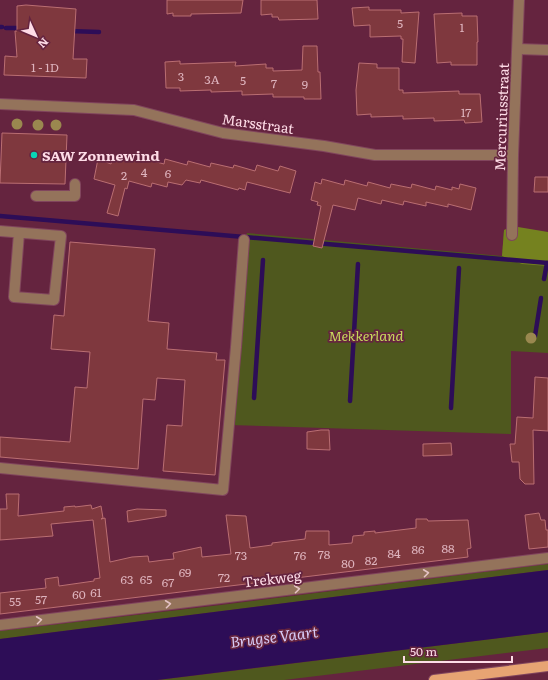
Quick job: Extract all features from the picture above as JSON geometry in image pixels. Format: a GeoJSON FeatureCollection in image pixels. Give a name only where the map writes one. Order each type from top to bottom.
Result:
{"type":"FeatureCollection","features":[{"type":"Feature","properties":{"kind":"main road"},"geometry":{"type":"LineString","coordinates":[[434,680],[548,666]]}},
{"type":"Feature","properties":{"kind":"street","name":"Mercuriusstraat"},"geometry":{"type":"LineString","coordinates":[[512,234],[513,155],[519,0]]}},
{"type":"Feature","properties":{"kind":"street"},"geometry":{"type":"LineString","coordinates":[[518,49],[548,50]]}},
{"type":"Feature","properties":{"kind":"street","name":"Marsstraat"},"geometry":{"type":"LineString","coordinates":[[0,104],[134,110],[223,133],[324,146],[375,155],[513,155]]}},
{"type":"Feature","properties":{"kind":"street"},"geometry":{"type":"LineString","coordinates":[[36,196],[75,196],[75,184]]}},
{"type":"Feature","properties":{"kind":"street"},"geometry":{"type":"LineString","coordinates":[[0,231],[61,236],[54,300],[14,297],[19,233]]}},
{"type":"Feature","properties":{"kind":"street"},"geometry":{"type":"LineString","coordinates":[[0,468],[223,490],[244,240]]}},
{"type":"Feature","properties":{"kind":"street","name":"Trekweg"},"geometry":{"type":"LineString","coordinates":[[0,625],[548,558]]}},
{"type":"Feature","properties":{"kind":"green space"},"geometry":{"type":"Polygon","coordinates":[[[512,226],[548,232],[548,266],[522,264],[502,256],[504,230],[512,226]]]}},
{"type":"Feature","properties":{"kind":"green space","name":"Mekkerland"},"geometry":{"type":"Polygon","coordinates":[[[504,230],[548,232],[548,353],[511,351],[511,434],[229,425],[244,240],[247,233],[502,256],[504,230]]]}},
{"type":"Feature","properties":{"kind":"green space"},"geometry":{"type":"Polygon","coordinates":[[[548,564],[548,570],[0,639],[0,631],[548,564]]]}},
{"type":"Feature","properties":{"kind":"green space"},"geometry":{"type":"Polygon","coordinates":[[[548,632],[548,648],[284,680],[158,680],[548,632]]]}},
{"type":"Feature","properties":{"kind":"water","name":"Brugse Vaart"},"geometry":{"type":"Polygon","coordinates":[[[548,570],[548,632],[157,680],[0,680],[0,639],[548,570]]]}},
{"type":"Feature","properties":{"kind":"building"},"geometry":{"type":"Polygon","coordinates":[[[167,0],[243,0],[241,13],[191,14],[191,16],[173,16],[173,13],[167,14],[167,0]]]}},
{"type":"Feature","properties":{"kind":"building"},"geometry":{"type":"Polygon","coordinates":[[[261,0],[317,0],[318,19],[279,20],[278,17],[272,17],[272,14],[261,15],[261,0]]]}},
{"type":"Feature","properties":{"kind":"building"},"geometry":{"type":"Polygon","coordinates":[[[26,5],[76,9],[73,59],[87,59],[86,78],[4,75],[5,56],[17,57],[15,31],[17,31],[17,6],[26,5]]]}},
{"type":"Feature","properties":{"kind":"building"},"geometry":{"type":"Polygon","coordinates":[[[369,7],[369,10],[401,10],[401,13],[419,12],[415,63],[402,62],[403,39],[401,39],[401,36],[370,37],[370,25],[354,26],[352,8],[369,7]]]}},
{"type":"Feature","properties":{"kind":"building"},"geometry":{"type":"Polygon","coordinates":[[[462,13],[462,16],[477,16],[477,65],[451,65],[451,62],[437,63],[434,14],[462,13]]]}},
{"type":"Feature","properties":{"kind":"building"},"geometry":{"type":"Polygon","coordinates":[[[303,46],[317,46],[321,99],[304,99],[304,97],[273,97],[273,94],[242,95],[242,91],[180,91],[180,88],[166,88],[165,62],[180,61],[180,64],[236,62],[235,66],[266,64],[266,68],[273,68],[273,71],[302,70],[303,46]]]}},
{"type":"Feature","properties":{"kind":"building"},"geometry":{"type":"Polygon","coordinates":[[[359,63],[377,64],[377,68],[399,68],[399,90],[403,90],[403,93],[459,91],[459,94],[480,94],[482,122],[465,123],[464,120],[434,121],[434,118],[403,119],[403,116],[371,117],[371,114],[357,115],[356,90],[359,63]]]}},
{"type":"Feature","properties":{"kind":"building","name":"SAW Zonnewind"},"geometry":{"type":"Polygon","coordinates":[[[2,133],[67,135],[65,184],[0,183],[2,133]]]}},
{"type":"Feature","properties":{"kind":"building"},"geometry":{"type":"Polygon","coordinates":[[[120,156],[141,161],[142,158],[164,164],[165,159],[187,165],[188,161],[210,167],[211,163],[233,168],[234,165],[255,171],[257,165],[278,171],[280,166],[296,171],[290,193],[247,182],[245,190],[239,188],[238,190],[201,180],[200,183],[186,180],[182,185],[168,182],[167,187],[152,183],[151,187],[129,181],[127,189],[125,188],[118,216],[107,213],[115,185],[94,179],[98,159],[111,164],[113,158],[119,159],[120,156]]]}},
{"type":"Feature","properties":{"kind":"building"},"geometry":{"type":"Polygon","coordinates":[[[535,177],[548,177],[548,192],[534,192],[535,177]]]}},
{"type":"Feature","properties":{"kind":"building"},"geometry":{"type":"Polygon","coordinates":[[[322,179],[344,185],[345,180],[367,186],[368,182],[390,188],[391,184],[411,188],[412,184],[435,190],[436,186],[452,190],[452,187],[459,189],[460,184],[476,188],[471,210],[448,204],[448,207],[426,202],[426,206],[404,201],[403,205],[382,200],[381,204],[358,198],[355,210],[333,205],[322,248],[313,246],[321,206],[317,205],[318,202],[311,200],[315,182],[321,184],[322,179]]]}},
{"type":"Feature","properties":{"kind":"building"},"geometry":{"type":"Polygon","coordinates":[[[70,242],[155,249],[148,321],[169,323],[167,349],[217,353],[216,360],[225,360],[215,475],[163,471],[167,425],[182,426],[185,380],[157,378],[155,400],[143,399],[138,469],[0,457],[0,437],[70,442],[75,387],[87,388],[90,352],[51,349],[54,315],[64,316],[70,242]]]}},
{"type":"Feature","properties":{"kind":"building"},"geometry":{"type":"Polygon","coordinates":[[[535,377],[548,378],[548,431],[533,430],[534,484],[525,484],[520,479],[519,462],[512,462],[510,444],[515,444],[517,417],[533,418],[535,377]]]}},
{"type":"Feature","properties":{"kind":"building"},"geometry":{"type":"Polygon","coordinates":[[[329,430],[330,450],[307,449],[307,432],[329,430]]]}},
{"type":"Feature","properties":{"kind":"building"},"geometry":{"type":"Polygon","coordinates":[[[451,443],[452,455],[423,456],[423,444],[451,443]]]}},
{"type":"Feature","properties":{"kind":"building"},"geometry":{"type":"Polygon","coordinates":[[[6,494],[19,494],[18,516],[64,511],[64,507],[91,505],[92,509],[101,506],[103,518],[101,519],[105,518],[110,562],[132,557],[148,556],[149,562],[174,559],[173,553],[201,547],[202,557],[231,554],[226,515],[246,516],[250,548],[272,545],[272,543],[305,539],[306,531],[329,531],[329,545],[352,543],[353,536],[364,535],[364,532],[375,531],[375,533],[416,528],[416,519],[427,519],[428,521],[468,520],[471,548],[467,549],[468,557],[0,614],[0,593],[46,588],[45,579],[58,577],[59,586],[94,581],[94,579],[100,578],[93,520],[51,524],[53,536],[0,540],[0,509],[7,509],[6,494]]]}},
{"type":"Feature","properties":{"kind":"building"},"geometry":{"type":"Polygon","coordinates":[[[137,509],[166,510],[166,516],[128,522],[127,511],[137,509]]]}},
{"type":"Feature","properties":{"kind":"building"},"geometry":{"type":"Polygon","coordinates":[[[539,513],[541,520],[545,520],[546,530],[548,530],[548,547],[529,549],[525,515],[539,513]]]}},
{"type":"Feature","properties":{"kind":"waterway"},"geometry":{"type":"LineString","coordinates":[[6,28],[23,28]]}},
{"type":"Feature","properties":{"kind":"waterway"},"geometry":{"type":"LineString","coordinates":[[69,31],[99,32]]}},
{"type":"Feature","properties":{"kind":"waterway"},"geometry":{"type":"LineString","coordinates":[[0,216],[548,263]]}},
{"type":"Feature","properties":{"kind":"waterway"},"geometry":{"type":"LineString","coordinates":[[254,398],[263,260]]}},
{"type":"Feature","properties":{"kind":"waterway"},"geometry":{"type":"LineString","coordinates":[[544,279],[547,263]]}},
{"type":"Feature","properties":{"kind":"waterway"},"geometry":{"type":"LineString","coordinates":[[350,401],[358,264]]}},
{"type":"Feature","properties":{"kind":"waterway"},"geometry":{"type":"LineString","coordinates":[[451,408],[459,268]]}},
{"type":"Feature","properties":{"kind":"waterway"},"geometry":{"type":"LineString","coordinates":[[535,336],[541,298]]}},
{"type":"Feature","properties":{"kind":"place","name":"SAW Zonnewind"},"geometry":{"type":"Point","coordinates":[34,155]}}]}
